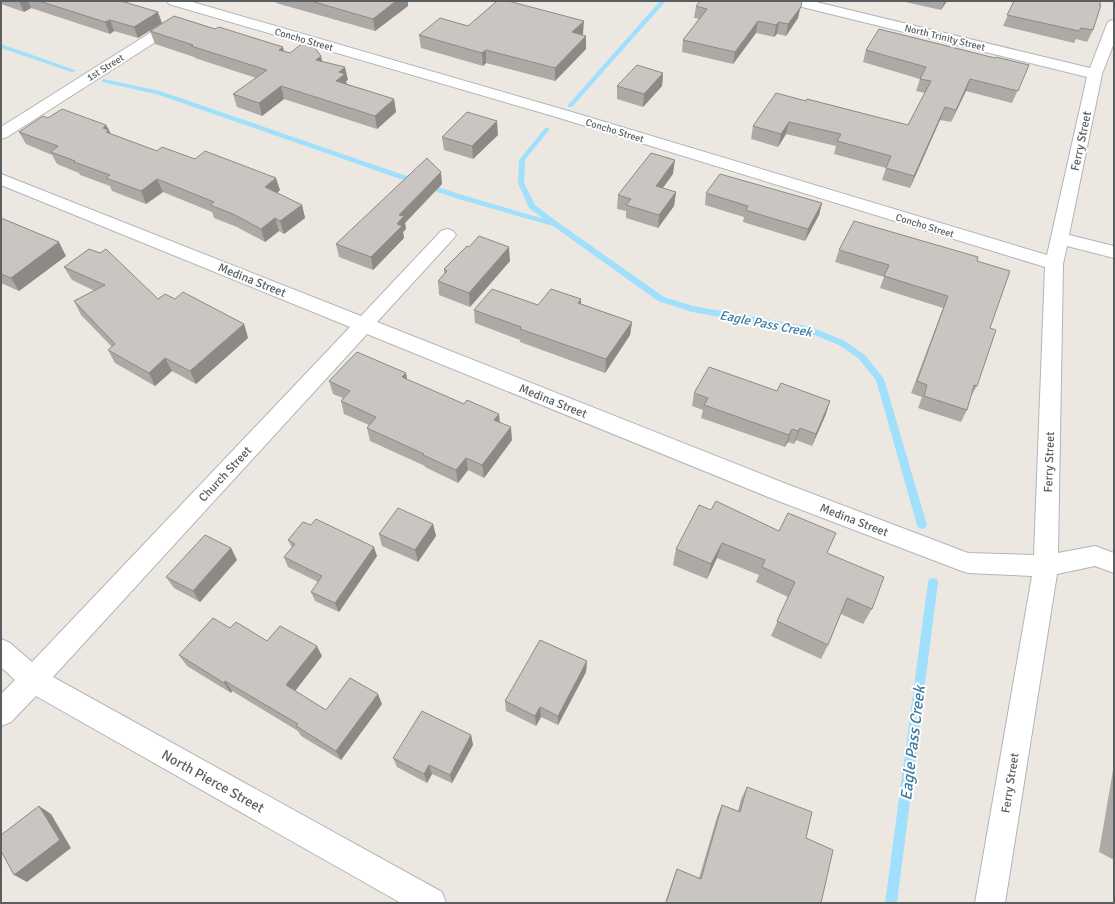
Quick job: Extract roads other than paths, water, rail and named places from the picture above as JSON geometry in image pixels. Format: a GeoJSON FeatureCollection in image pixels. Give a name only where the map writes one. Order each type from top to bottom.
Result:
{"type":"FeatureCollection","features":[{"type":"Feature","properties":{"kind":"street","name":"Concho Street"},"geometry":{"type":"LineString","coordinates":[[174,1],[204,5],[1054,264]]}},
{"type":"Feature","properties":{"kind":"street","name":"North Trinity Street"},"geometry":{"type":"LineString","coordinates":[[795,1],[1104,63]]}},
{"type":"Feature","properties":{"kind":"street","name":"1st Street"},"geometry":{"type":"LineString","coordinates":[[1,134],[204,5]]}},
{"type":"Feature","properties":{"kind":"street","name":"Ferry Street"},"geometry":{"type":"LineString","coordinates":[[990,903],[1046,566],[1054,264],[1114,24]]}},
{"type":"Feature","properties":{"kind":"street","name":"Medina Street"},"geometry":{"type":"LineString","coordinates":[[1,179],[776,490],[968,563],[1046,566],[1095,556],[1114,563]]}},
{"type":"Feature","properties":{"kind":"street","name":"Church Street"},"geometry":{"type":"LineString","coordinates":[[1,713],[447,235]]}},
{"type":"Feature","properties":{"kind":"street"},"geometry":{"type":"LineString","coordinates":[[1060,238],[1114,252]]}},
{"type":"Feature","properties":{"kind":"street","name":"North Pierce Street"},"geometry":{"type":"LineString","coordinates":[[1,651],[33,680],[431,903]]}},
{"type":"Feature","properties":{"kind":"waterway"},"geometry":{"type":"LineString","coordinates":[[570,106],[663,1]]}},
{"type":"Feature","properties":{"kind":"waterway"},"geometry":{"type":"LineString","coordinates":[[1,46],[73,71]]}},
{"type":"Feature","properties":{"kind":"waterway"},"geometry":{"type":"LineString","coordinates":[[104,81],[158,92],[457,196],[552,224]]}},
{"type":"Feature","properties":{"kind":"waterway","name":"Eagle Pass Creek"},"geometry":{"type":"LineString","coordinates":[[547,129],[522,160],[521,183],[532,206],[556,225],[661,299],[692,309],[811,330],[842,343],[862,357],[880,379],[922,525]]}},
{"type":"Feature","properties":{"kind":"waterway","name":"Eagle Pass Creek"},"geometry":{"type":"LineString","coordinates":[[891,903],[933,582]]}}]}
